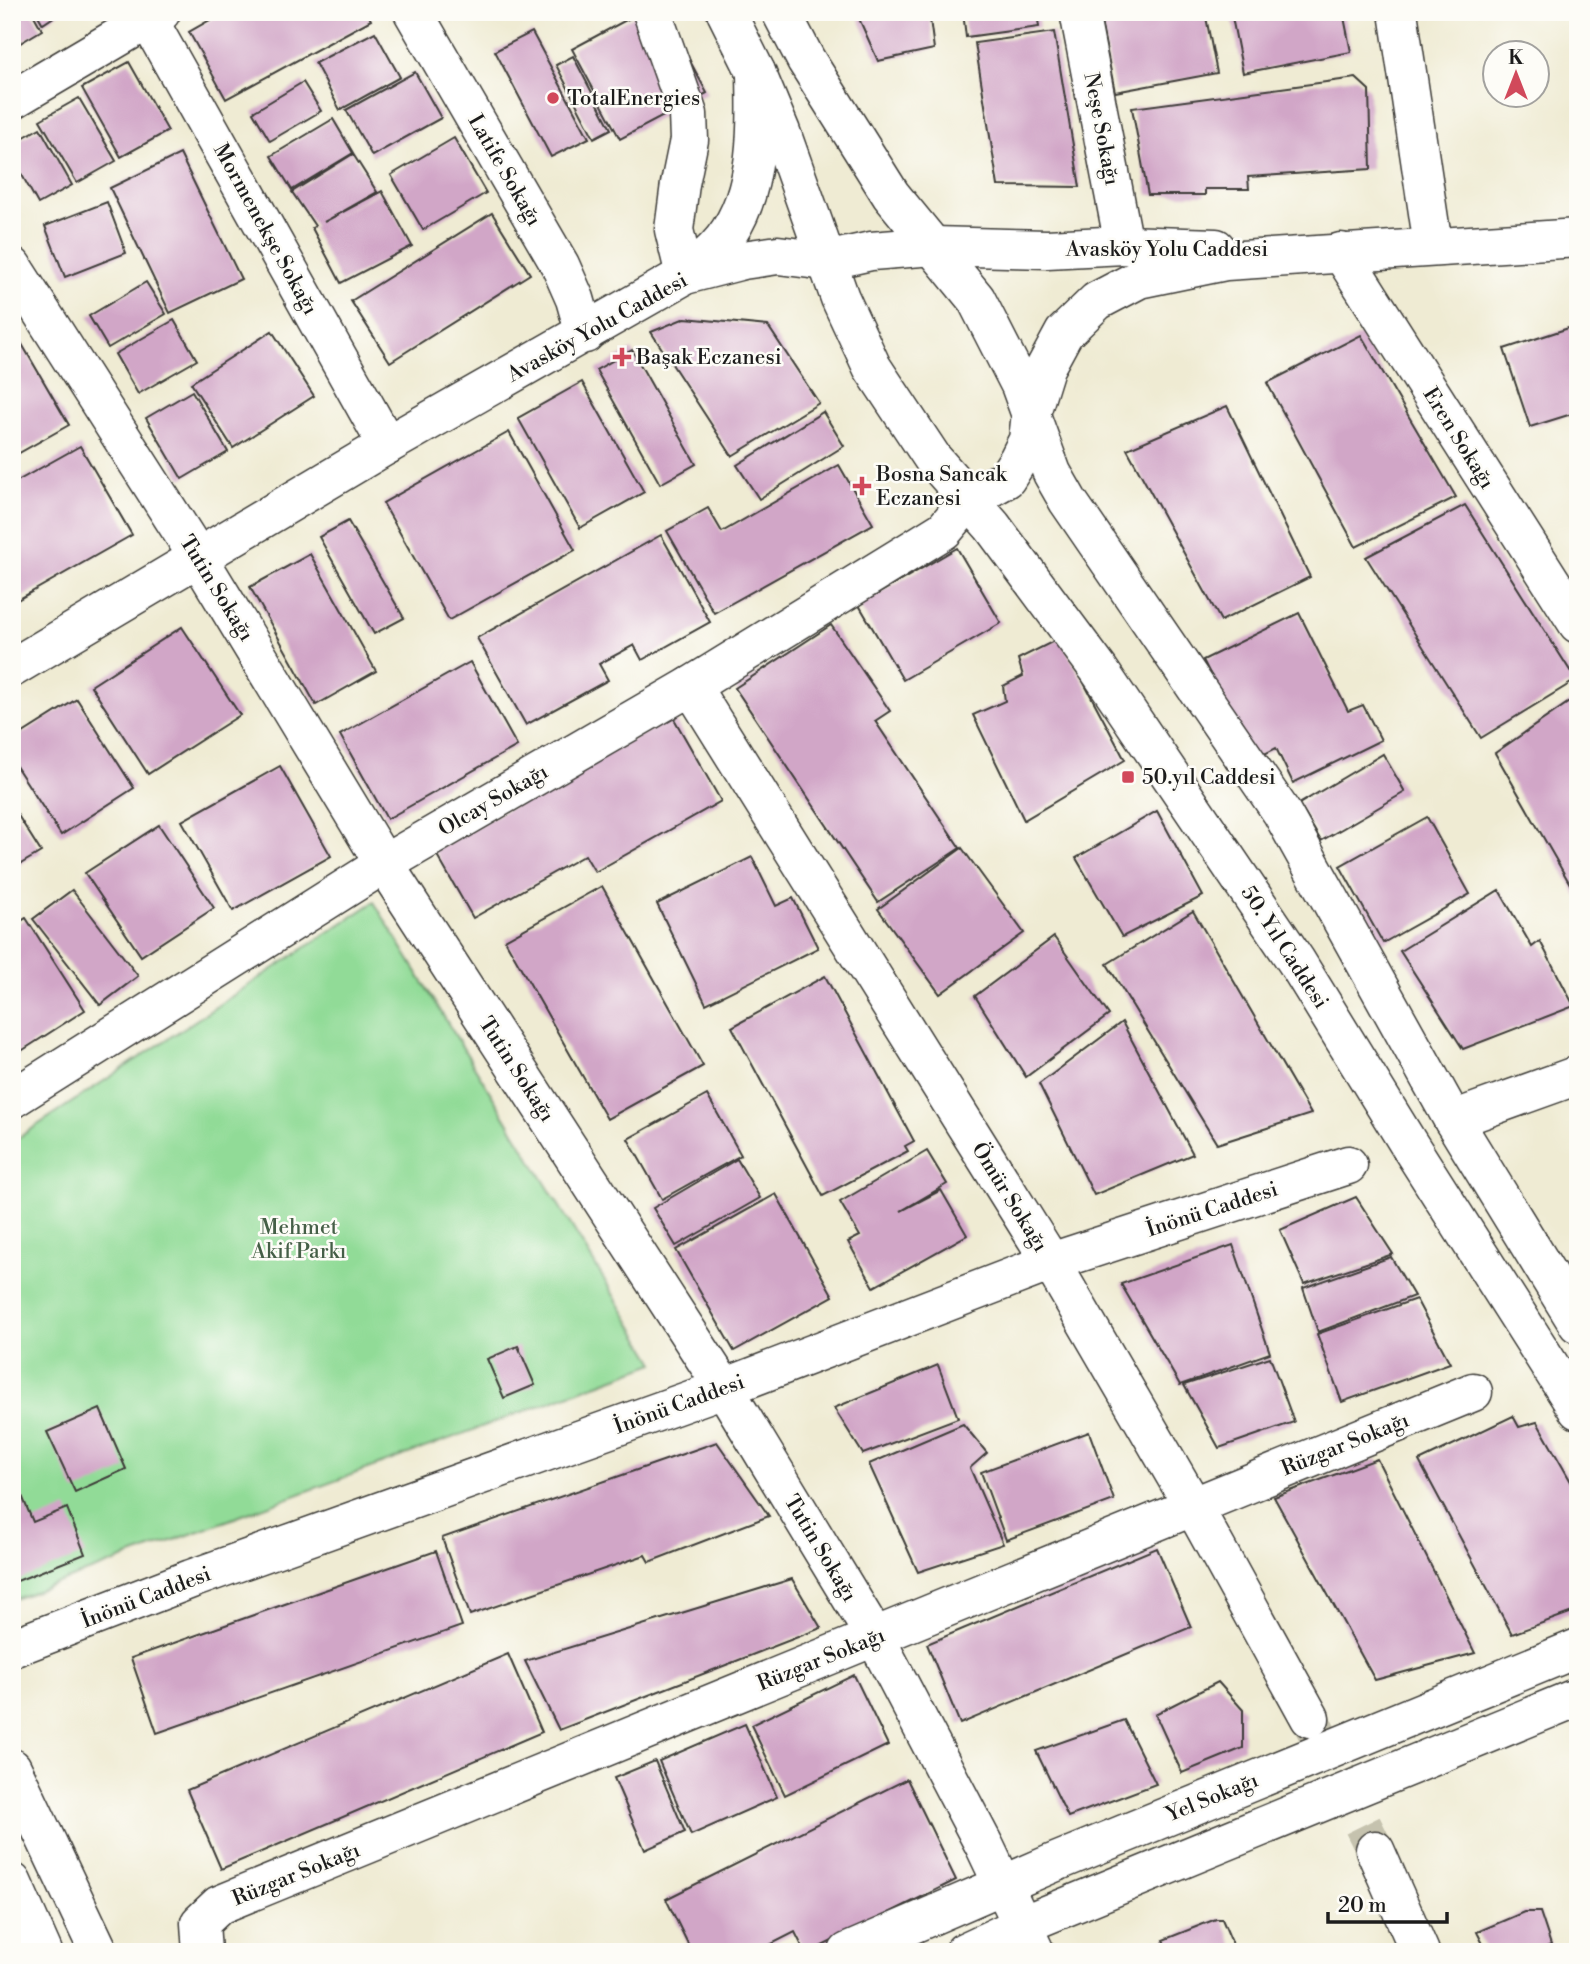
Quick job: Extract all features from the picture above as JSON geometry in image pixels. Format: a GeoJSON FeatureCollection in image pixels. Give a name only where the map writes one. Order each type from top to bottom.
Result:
{"type":"FeatureCollection","features":[{"type":"Feature","properties":{"kind":"street","name":"Latife Sokağı"},"geometry":{"type":"LineString","coordinates":[[413,12],[559,265],[575,299],[585,334]]}},
{"type":"Feature","properties":{"kind":"street"},"geometry":{"type":"LineString","coordinates":[[652,12],[688,114],[689,140],[674,230],[685,275],[718,247],[732,228],[745,201],[757,134],[756,72]]}},
{"type":"Feature","properties":{"kind":"street","name":"50. Yıl Caddesi"},"geometry":{"type":"LineString","coordinates":[[726,12],[756,72],[813,218],[840,298],[872,367],[933,459],[970,499],[1099,670],[1296,961],[1578,1410]]}},
{"type":"Feature","properties":{"kind":"street"},"geometry":{"type":"LineString","coordinates":[[781,12],[806,60],[891,194],[976,299],[1020,385],[1052,473],[1068,501],[1282,813],[1453,1120],[1578,1324]]}},
{"type":"Feature","properties":{"kind":"street","name":"Neşe Sokağı"},"geometry":{"type":"LineString","coordinates":[[1079,12],[1124,245]]}},
{"type":"Feature","properties":{"kind":"street"},"geometry":{"type":"LineString","coordinates":[[1398,12],[1433,246]]}},
{"type":"Feature","properties":{"kind":"street"},"geometry":{"type":"LineString","coordinates":[[12,100],[151,15]]}},
{"type":"Feature","properties":{"kind":"street","name":"Mormenekşe Sokağı"},"geometry":{"type":"LineString","coordinates":[[151,15],[387,445]]}},
{"type":"Feature","properties":{"kind":"street","name":"Avasköy Yolu Caddesi"},"geometry":{"type":"LineString","coordinates":[[970,499],[1006,480],[1028,440],[1031,413],[1045,368],[1064,333],[1097,300],[1139,279],[1226,261],[1578,238]]}},
{"type":"Feature","properties":{"kind":"street","name":"Avasköy Yolu Caddesi"},"geometry":{"type":"LineString","coordinates":[[12,668],[387,445],[685,275],[743,260],[778,256],[826,261],[872,251],[934,246],[1046,249],[1124,245],[1341,252]]}},
{"type":"Feature","properties":{"kind":"street","name":"Eren Sokağı"},"geometry":{"type":"LineString","coordinates":[[1341,252],[1578,624]]}},
{"type":"Feature","properties":{"kind":"street","name":"Tutin Sokağı"},"geometry":{"type":"LineString","coordinates":[[12,265],[198,557],[384,864],[724,1388],[876,1637],[1029,1938]]}},
{"type":"Feature","properties":{"kind":"street","name":"Olcay Sokağı"},"geometry":{"type":"LineString","coordinates":[[12,1099],[384,864],[691,686],[944,530],[970,499]]}},
{"type":"Feature","properties":{"kind":"street","name":"Ömür Sokağı"},"geometry":{"type":"LineString","coordinates":[[691,686],[1051,1262],[1194,1506],[1310,1718]]}},
{"type":"Feature","properties":{"kind":"street"},"geometry":{"type":"LineString","coordinates":[[1453,1120],[1578,1075]]}},
{"type":"Feature","properties":{"kind":"street","name":"İnönü Caddesi"},"geometry":{"type":"LineString","coordinates":[[12,1648],[191,1579],[724,1388],[1051,1262],[1348,1165]]}},
{"type":"Feature","properties":{"kind":"street","name":"Rüzgar Sokağı"},"geometry":{"type":"LineString","coordinates":[[202,1952],[200,1923],[219,1905],[1473,1392]]}},
{"type":"Feature","properties":{"kind":"street","name":"Yel Sokağı"},"geometry":{"type":"LineString","coordinates":[[848,1952],[1002,1884],[1578,1648]]}},
{"type":"Feature","properties":{"kind":"street"},"geometry":{"type":"LineString","coordinates":[[964,1952],[1029,1938],[1578,1697]]}},
{"type":"Feature","properties":{"kind":"street"},"geometry":{"type":"LineString","coordinates":[[12,1768],[99,1952]]}},
{"type":"Feature","properties":{"kind":"street"},"geometry":{"type":"LineString","coordinates":[[1375,1850],[1420,1952]]}},
{"type":"Feature","properties":{"kind":"street"},"geometry":{"type":"LineString","coordinates":[[12,1882],[43,1952]]}},
{"type":"Feature","properties":{"kind":"green space","name":"Mehmet Akif Parkı"},"geometry":{"type":"Polygon","coordinates":[[[374,902],[655,1363],[12,1600],[12,1142],[374,902]]]}},
{"type":"Feature","properties":{"kind":"building"},"geometry":{"type":"Polygon","coordinates":[[[12,12],[32,12],[42,30],[12,48],[12,12]]]}},
{"type":"Feature","properties":{"kind":"building"},"geometry":{"type":"Polygon","coordinates":[[[36,12],[61,12],[43,24],[36,12]]]}},
{"type":"Feature","properties":{"kind":"building"},"geometry":{"type":"Polygon","coordinates":[[[224,12],[367,12],[371,20],[226,99],[189,32],[224,12]]]}},
{"type":"Feature","properties":{"kind":"building"},"geometry":{"type":"Polygon","coordinates":[[[641,12],[664,12],[707,93],[620,139],[572,49],[641,12]]]}},
{"type":"Feature","properties":{"kind":"building"},"geometry":{"type":"Polygon","coordinates":[[[856,12],[929,12],[934,49],[878,61],[856,12]]]}},
{"type":"Feature","properties":{"kind":"building"},"geometry":{"type":"Polygon","coordinates":[[[963,12],[1037,12],[1039,27],[966,37],[963,12]]]}},
{"type":"Feature","properties":{"kind":"building"},"geometry":{"type":"Polygon","coordinates":[[[1099,12],[1205,12],[1217,73],[1115,92],[1099,12]]]}},
{"type":"Feature","properties":{"kind":"building"},"geometry":{"type":"Polygon","coordinates":[[[1231,12],[1343,12],[1351,52],[1243,73],[1231,12]]]}},
{"type":"Feature","properties":{"kind":"building"},"geometry":{"type":"Polygon","coordinates":[[[375,32],[400,77],[340,110],[315,63],[375,32]]]}},
{"type":"Feature","properties":{"kind":"building"},"geometry":{"type":"Polygon","coordinates":[[[532,32],[589,138],[551,157],[495,51],[532,32]]]}},
{"type":"Feature","properties":{"kind":"building"},"geometry":{"type":"Polygon","coordinates":[[[1054,32],[1080,187],[998,186],[975,43],[1054,32]]]}},
{"type":"Feature","properties":{"kind":"building"},"geometry":{"type":"Polygon","coordinates":[[[573,56],[611,129],[594,138],[556,65],[573,56]]]}},
{"type":"Feature","properties":{"kind":"building"},"geometry":{"type":"Polygon","coordinates":[[[129,62],[168,131],[121,157],[82,88],[129,62]]]}},
{"type":"Feature","properties":{"kind":"building"},"geometry":{"type":"Polygon","coordinates":[[[415,72],[441,118],[372,156],[346,110],[415,72]]]}},
{"type":"Feature","properties":{"kind":"building"},"geometry":{"type":"Polygon","coordinates":[[[1356,78],[1369,90],[1371,169],[1248,177],[1249,189],[1205,189],[1205,195],[1148,195],[1132,108],[1356,78]]]}},
{"type":"Feature","properties":{"kind":"building"},"geometry":{"type":"Polygon","coordinates":[[[303,82],[321,111],[270,141],[253,112],[303,82]]]}},
{"type":"Feature","properties":{"kind":"building"},"geometry":{"type":"Polygon","coordinates":[[[79,98],[116,161],[77,183],[40,120],[79,98]]]}},
{"type":"Feature","properties":{"kind":"building"},"geometry":{"type":"Polygon","coordinates":[[[333,119],[353,153],[292,190],[271,156],[333,119]]]}},
{"type":"Feature","properties":{"kind":"building"},"geometry":{"type":"Polygon","coordinates":[[[40,128],[72,185],[38,204],[12,157],[12,144],[40,128]]]}},
{"type":"Feature","properties":{"kind":"building"},"geometry":{"type":"Polygon","coordinates":[[[454,138],[486,193],[423,230],[391,175],[454,138]]]}},
{"type":"Feature","properties":{"kind":"building"},"geometry":{"type":"Polygon","coordinates":[[[180,154],[241,279],[170,313],[110,188],[180,154]]]}},
{"type":"Feature","properties":{"kind":"building"},"geometry":{"type":"Polygon","coordinates":[[[353,154],[377,192],[324,222],[382,191],[412,246],[341,283],[312,228],[315,226],[292,192],[353,154]]]}},
{"type":"Feature","properties":{"kind":"building"},"geometry":{"type":"Polygon","coordinates":[[[107,202],[126,253],[65,277],[45,226],[107,202]]]}},
{"type":"Feature","properties":{"kind":"building"},"geometry":{"type":"Polygon","coordinates":[[[492,213],[530,274],[390,362],[351,301],[492,213]]]}},
{"type":"Feature","properties":{"kind":"building"},"geometry":{"type":"Polygon","coordinates":[[[146,282],[166,314],[108,348],[89,316],[146,282]]]}},
{"type":"Feature","properties":{"kind":"building"},"geometry":{"type":"Polygon","coordinates":[[[685,318],[768,326],[819,403],[732,456],[651,332],[685,318]]]}},
{"type":"Feature","properties":{"kind":"building"},"geometry":{"type":"Polygon","coordinates":[[[174,320],[197,360],[138,394],[115,354],[174,320]]]}},
{"type":"Feature","properties":{"kind":"building"},"geometry":{"type":"Polygon","coordinates":[[[1578,325],[1578,412],[1530,427],[1504,349],[1578,325]]]}},
{"type":"Feature","properties":{"kind":"building"},"geometry":{"type":"Polygon","coordinates":[[[12,327],[69,425],[12,457],[12,327]]]}},
{"type":"Feature","properties":{"kind":"building"},"geometry":{"type":"Polygon","coordinates":[[[272,331],[314,396],[233,448],[191,383],[272,331]]]}},
{"type":"Feature","properties":{"kind":"building"},"geometry":{"type":"Polygon","coordinates":[[[1361,335],[1456,497],[1356,547],[1267,383],[1361,335]]]}},
{"type":"Feature","properties":{"kind":"building"},"geometry":{"type":"Polygon","coordinates":[[[632,350],[696,464],[660,484],[596,370],[632,350]]]}},
{"type":"Feature","properties":{"kind":"building"},"geometry":{"type":"Polygon","coordinates":[[[582,382],[644,492],[580,528],[518,418],[582,382]]]}},
{"type":"Feature","properties":{"kind":"building"},"geometry":{"type":"Polygon","coordinates":[[[192,391],[228,452],[182,479],[146,418],[192,391]]]}},
{"type":"Feature","properties":{"kind":"building"},"geometry":{"type":"Polygon","coordinates":[[[1227,406],[1310,577],[1221,621],[1127,449],[1227,406]]]}},
{"type":"Feature","properties":{"kind":"building"},"geometry":{"type":"Polygon","coordinates":[[[823,412],[844,446],[759,499],[737,465],[823,412]]]}},
{"type":"Feature","properties":{"kind":"building"},"geometry":{"type":"Polygon","coordinates":[[[509,432],[575,550],[449,620],[383,503],[509,432]]]}},
{"type":"Feature","properties":{"kind":"building"},"geometry":{"type":"Polygon","coordinates":[[[80,446],[132,535],[12,603],[12,484],[80,446]]]}},
{"type":"Feature","properties":{"kind":"building"},"geometry":{"type":"Polygon","coordinates":[[[839,465],[873,524],[714,613],[667,531],[708,508],[722,532],[839,465]]]}},
{"type":"Feature","properties":{"kind":"building"},"geometry":{"type":"Polygon","coordinates":[[[1465,505],[1576,680],[1481,738],[1366,557],[1465,505]]]}},
{"type":"Feature","properties":{"kind":"building"},"geometry":{"type":"Polygon","coordinates":[[[348,521],[404,618],[374,634],[319,537],[348,521]]]}},
{"type":"Feature","properties":{"kind":"building"},"geometry":{"type":"Polygon","coordinates":[[[661,535],[710,622],[642,660],[634,645],[599,664],[608,680],[526,725],[477,638],[661,535]]]}},
{"type":"Feature","properties":{"kind":"building"},"geometry":{"type":"Polygon","coordinates":[[[957,548],[1001,623],[903,680],[859,605],[957,548]]]}},
{"type":"Feature","properties":{"kind":"building"},"geometry":{"type":"Polygon","coordinates":[[[310,554],[376,671],[316,705],[250,587],[310,554]]]}},
{"type":"Feature","properties":{"kind":"building"},"geometry":{"type":"Polygon","coordinates":[[[1299,613],[1348,711],[1363,705],[1381,740],[1293,783],[1276,748],[1253,760],[1203,660],[1299,613]]]}},
{"type":"Feature","properties":{"kind":"building"},"geometry":{"type":"Polygon","coordinates":[[[831,625],[890,711],[875,721],[960,848],[878,902],[735,688],[831,625]]]}},
{"type":"Feature","properties":{"kind":"building"},"geometry":{"type":"Polygon","coordinates":[[[182,627],[240,715],[148,774],[91,686],[182,627]]]}},
{"type":"Feature","properties":{"kind":"building"},"geometry":{"type":"Polygon","coordinates":[[[1060,638],[1125,760],[1024,820],[973,715],[1005,701],[1003,686],[1023,676],[1018,659],[1060,638]]]}},
{"type":"Feature","properties":{"kind":"building"},"geometry":{"type":"Polygon","coordinates":[[[470,662],[517,746],[387,819],[340,735],[470,662]]]}},
{"type":"Feature","properties":{"kind":"building"},"geometry":{"type":"Polygon","coordinates":[[[1578,696],[1578,898],[1495,753],[1578,696]]]}},
{"type":"Feature","properties":{"kind":"building"},"geometry":{"type":"Polygon","coordinates":[[[77,699],[134,788],[61,835],[12,760],[12,740],[77,699]]]}},
{"type":"Feature","properties":{"kind":"building"},"geometry":{"type":"Polygon","coordinates":[[[673,717],[721,801],[595,872],[585,855],[473,918],[434,850],[673,717]]]}},
{"type":"Feature","properties":{"kind":"building"},"geometry":{"type":"Polygon","coordinates":[[[1383,754],[1405,792],[1321,841],[1299,804],[1383,754]]]}},
{"type":"Feature","properties":{"kind":"building"},"geometry":{"type":"Polygon","coordinates":[[[280,766],[331,856],[233,911],[182,821],[280,766]]]}},
{"type":"Feature","properties":{"kind":"building"},"geometry":{"type":"Polygon","coordinates":[[[12,806],[41,852],[12,869],[12,806]]]}},
{"type":"Feature","properties":{"kind":"building"},"geometry":{"type":"Polygon","coordinates":[[[1157,811],[1203,896],[1122,937],[1076,858],[1157,811]]]}},
{"type":"Feature","properties":{"kind":"building"},"geometry":{"type":"Polygon","coordinates":[[[1427,817],[1470,894],[1383,943],[1340,866],[1427,817]]]}},
{"type":"Feature","properties":{"kind":"building"},"geometry":{"type":"Polygon","coordinates":[[[159,825],[214,908],[141,956],[85,873],[159,825]]]}},
{"type":"Feature","properties":{"kind":"building"},"geometry":{"type":"Polygon","coordinates":[[[962,848],[1024,933],[940,994],[878,909],[962,848]]]}},
{"type":"Feature","properties":{"kind":"building"},"geometry":{"type":"Polygon","coordinates":[[[752,857],[776,906],[793,898],[818,948],[706,1004],[657,904],[752,857]]]}},
{"type":"Feature","properties":{"kind":"building"},"geometry":{"type":"Polygon","coordinates":[[[602,886],[703,1066],[607,1119],[505,940],[602,886]]]}},
{"type":"Feature","properties":{"kind":"building"},"geometry":{"type":"Polygon","coordinates":[[[72,890],[138,976],[100,1005],[33,919],[72,890]]]}},
{"type":"Feature","properties":{"kind":"building"},"geometry":{"type":"Polygon","coordinates":[[[1499,890],[1532,947],[1540,941],[1574,1006],[1463,1049],[1400,951],[1499,890]]]}},
{"type":"Feature","properties":{"kind":"building"},"geometry":{"type":"Polygon","coordinates":[[[1193,911],[1311,1114],[1217,1144],[1107,964],[1193,911]]]}},
{"type":"Feature","properties":{"kind":"building"},"geometry":{"type":"Polygon","coordinates":[[[26,918],[85,1010],[12,1057],[12,927],[26,918]]]}},
{"type":"Feature","properties":{"kind":"building"},"geometry":{"type":"Polygon","coordinates":[[[1054,937],[1109,1015],[1026,1077],[975,996],[1054,937]]]}},
{"type":"Feature","properties":{"kind":"building"},"geometry":{"type":"Polygon","coordinates":[[[825,976],[914,1141],[905,1146],[908,1151],[823,1196],[732,1027],[825,976]]]}},
{"type":"Feature","properties":{"kind":"building"},"geometry":{"type":"Polygon","coordinates":[[[1122,1022],[1193,1154],[1094,1195],[1039,1084],[1122,1022]]]}},
{"type":"Feature","properties":{"kind":"building"},"geometry":{"type":"Polygon","coordinates":[[[707,1095],[741,1155],[662,1199],[628,1139],[707,1095]]]}},
{"type":"Feature","properties":{"kind":"building"},"geometry":{"type":"Polygon","coordinates":[[[927,1151],[947,1184],[901,1211],[941,1190],[967,1235],[874,1287],[848,1242],[860,1236],[840,1202],[927,1151]]]}},
{"type":"Feature","properties":{"kind":"building"},"geometry":{"type":"Polygon","coordinates":[[[737,1159],[760,1198],[676,1246],[653,1208],[737,1159]]]}},
{"type":"Feature","properties":{"kind":"building"},"geometry":{"type":"Polygon","coordinates":[[[776,1194],[833,1296],[734,1351],[676,1250],[776,1194]]]}},
{"type":"Feature","properties":{"kind":"building"},"geometry":{"type":"Polygon","coordinates":[[[1356,1197],[1393,1254],[1304,1284],[1280,1230],[1356,1197]]]}},
{"type":"Feature","properties":{"kind":"building"},"geometry":{"type":"Polygon","coordinates":[[[1233,1245],[1270,1353],[1180,1385],[1121,1284],[1233,1245]]]}},
{"type":"Feature","properties":{"kind":"building"},"geometry":{"type":"Polygon","coordinates":[[[1391,1257],[1414,1296],[1318,1332],[1303,1288],[1391,1257]]]}},
{"type":"Feature","properties":{"kind":"building"},"geometry":{"type":"Polygon","coordinates":[[[1416,1299],[1450,1363],[1342,1402],[1317,1334],[1416,1299]]]}},
{"type":"Feature","properties":{"kind":"building"},"geometry":{"type":"Polygon","coordinates":[[[518,1346],[535,1385],[504,1398],[487,1359],[518,1346]]]}},
{"type":"Feature","properties":{"kind":"building"},"geometry":{"type":"Polygon","coordinates":[[[1270,1357],[1294,1422],[1219,1448],[1184,1385],[1270,1357]]]}},
{"type":"Feature","properties":{"kind":"building"},"geometry":{"type":"Polygon","coordinates":[[[938,1365],[958,1418],[863,1454],[834,1408],[938,1365]]]}},
{"type":"Feature","properties":{"kind":"building"},"geometry":{"type":"Polygon","coordinates":[[[100,1409],[126,1469],[75,1492],[47,1432],[100,1409]]]}},
{"type":"Feature","properties":{"kind":"building"},"geometry":{"type":"Polygon","coordinates":[[[1513,1416],[1519,1427],[1537,1422],[1578,1494],[1578,1610],[1512,1634],[1419,1461],[1513,1416]]]}},
{"type":"Feature","properties":{"kind":"building"},"geometry":{"type":"Polygon","coordinates":[[[963,1424],[987,1453],[970,1468],[1003,1544],[918,1572],[869,1464],[963,1424]]]}},
{"type":"Feature","properties":{"kind":"building"},"geometry":{"type":"Polygon","coordinates":[[[1089,1432],[1114,1500],[1006,1540],[981,1472],[1089,1432]]]}},
{"type":"Feature","properties":{"kind":"building"},"geometry":{"type":"Polygon","coordinates":[[[717,1442],[769,1516],[649,1562],[645,1555],[470,1615],[442,1538],[717,1442]]]}},
{"type":"Feature","properties":{"kind":"building"},"geometry":{"type":"Polygon","coordinates":[[[1377,1459],[1475,1653],[1375,1680],[1274,1497],[1377,1459]]]}},
{"type":"Feature","properties":{"kind":"building"},"geometry":{"type":"Polygon","coordinates":[[[12,1472],[33,1522],[67,1508],[85,1554],[12,1583],[12,1472]]]}},
{"type":"Feature","properties":{"kind":"building"},"geometry":{"type":"Polygon","coordinates":[[[1157,1548],[1191,1627],[960,1724],[927,1644],[1157,1548]]]}},
{"type":"Feature","properties":{"kind":"building"},"geometry":{"type":"Polygon","coordinates":[[[436,1551],[462,1626],[157,1733],[131,1658],[436,1551]]]}},
{"type":"Feature","properties":{"kind":"building"},"geometry":{"type":"Polygon","coordinates":[[[792,1579],[821,1628],[559,1730],[525,1661],[792,1579]]]}},
{"type":"Feature","properties":{"kind":"building"},"geometry":{"type":"Polygon","coordinates":[[[508,1654],[542,1732],[221,1869],[187,1790],[508,1654]]]}},
{"type":"Feature","properties":{"kind":"building"},"geometry":{"type":"Polygon","coordinates":[[[854,1675],[888,1745],[785,1795],[751,1725],[854,1675]]]}},
{"type":"Feature","properties":{"kind":"building"},"geometry":{"type":"Polygon","coordinates":[[[1218,1682],[1243,1710],[1243,1748],[1182,1773],[1155,1714],[1218,1682]]]}},
{"type":"Feature","properties":{"kind":"building"},"geometry":{"type":"Polygon","coordinates":[[[1124,1720],[1156,1784],[1068,1817],[1036,1751],[1124,1720]]]}},
{"type":"Feature","properties":{"kind":"building"},"geometry":{"type":"Polygon","coordinates":[[[745,1724],[777,1797],[691,1835],[659,1761],[745,1724]]]}},
{"type":"Feature","properties":{"kind":"building"},"geometry":{"type":"Polygon","coordinates":[[[655,1761],[685,1832],[645,1850],[614,1778],[655,1761]]]}},
{"type":"Feature","properties":{"kind":"building"},"geometry":{"type":"Polygon","coordinates":[[[907,1779],[956,1880],[810,1952],[805,1952],[795,1932],[756,1952],[692,1952],[666,1899],[907,1779]]]}},
{"type":"Feature","properties":{"kind":"building"},"geometry":{"type":"Polygon","coordinates":[[[1524,1912],[1540,1912],[1551,1945],[1536,1952],[1487,1952],[1477,1932],[1524,1912]]]}},
{"type":"Feature","properties":{"kind":"building"},"geometry":{"type":"Polygon","coordinates":[[[1222,1919],[1236,1952],[1169,1952],[1163,1940],[1222,1919]]]}},
{"type":"Feature","properties":{"kind":"building"},"geometry":{"type":"Polygon","coordinates":[[[1154,1944],[1158,1952],[1137,1952],[1154,1944]]]}},
{"type":"Feature","properties":{"kind":"tunnel"},"geometry":{"type":"LineString","coordinates":[[1312,1723],[1375,1850]]}},
{"type":"Feature","properties":{"kind":"place","name":"TotalEnergies"},"geometry":{"type":"Point","coordinates":[553,98]}},
{"type":"Feature","properties":{"kind":"place","name":"Başak Eczanesi"},"geometry":{"type":"Point","coordinates":[622,357]}},
{"type":"Feature","properties":{"kind":"place","name":"Bosna Sancak Eczanesi"},"geometry":{"type":"Point","coordinates":[862,486]}},
{"type":"Feature","properties":{"kind":"place","name":"50.yıl Caddesi"},"geometry":{"type":"Point","coordinates":[1128,777]}}]}
